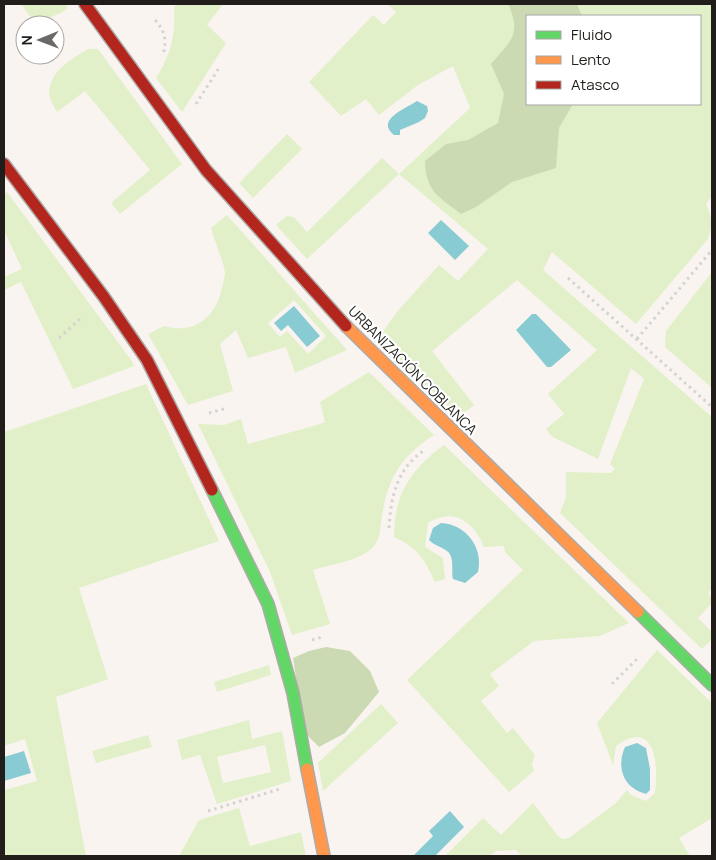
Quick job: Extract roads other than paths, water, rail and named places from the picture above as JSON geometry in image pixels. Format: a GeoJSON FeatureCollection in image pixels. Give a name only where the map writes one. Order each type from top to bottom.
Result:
{"type":"FeatureCollection","features":[{"type":"Feature","properties":{"kind":"street","name":"URBANIZACIÓN COBLANCA"},"geometry":{"type":"LineString","coordinates":[[85,4],[177,131],[222,189],[363,345],[454,431],[712,685]]}},
{"type":"Feature","properties":{"kind":"street"},"geometry":{"type":"LineString","coordinates":[[4,164],[104,297],[147,360],[180,422],[268,604],[292,693],[324,856]]}},
{"type":"Feature","properties":{"kind":"water"},"geometry":{"type":"Polygon","coordinates":[[[417,101],[427,106],[428,111],[425,118],[400,130],[400,135],[394,135],[389,130],[388,124],[390,120],[399,111],[417,101]]]}},
{"type":"Feature","properties":{"kind":"water"},"geometry":{"type":"Polygon","coordinates":[[[441,220],[469,246],[455,260],[428,233],[441,220]]]}},
{"type":"Feature","properties":{"kind":"water"},"geometry":{"type":"Polygon","coordinates":[[[294,306],[320,336],[307,347],[288,325],[281,331],[274,323],[294,306]]]}},
{"type":"Feature","properties":{"kind":"water"},"geometry":{"type":"Polygon","coordinates":[[[532,314],[536,314],[571,350],[551,367],[547,367],[516,330],[532,314]]]}},
{"type":"Feature","properties":{"kind":"water"},"geometry":{"type":"Polygon","coordinates":[[[441,523],[450,524],[465,532],[475,546],[478,554],[478,572],[465,583],[453,579],[451,557],[445,550],[429,540],[433,528],[441,523]]]}},
{"type":"Feature","properties":{"kind":"water"},"geometry":{"type":"Polygon","coordinates":[[[637,743],[646,748],[650,769],[650,790],[646,794],[638,791],[627,782],[622,769],[621,762],[625,747],[637,743]]]}},
{"type":"Feature","properties":{"kind":"water"},"geometry":{"type":"Polygon","coordinates":[[[24,751],[31,773],[4,781],[4,757],[24,751]]]}},
{"type":"Feature","properties":{"kind":"water"},"geometry":{"type":"Polygon","coordinates":[[[450,811],[464,827],[435,856],[413,856],[433,836],[429,831],[450,811]]]}}]}
